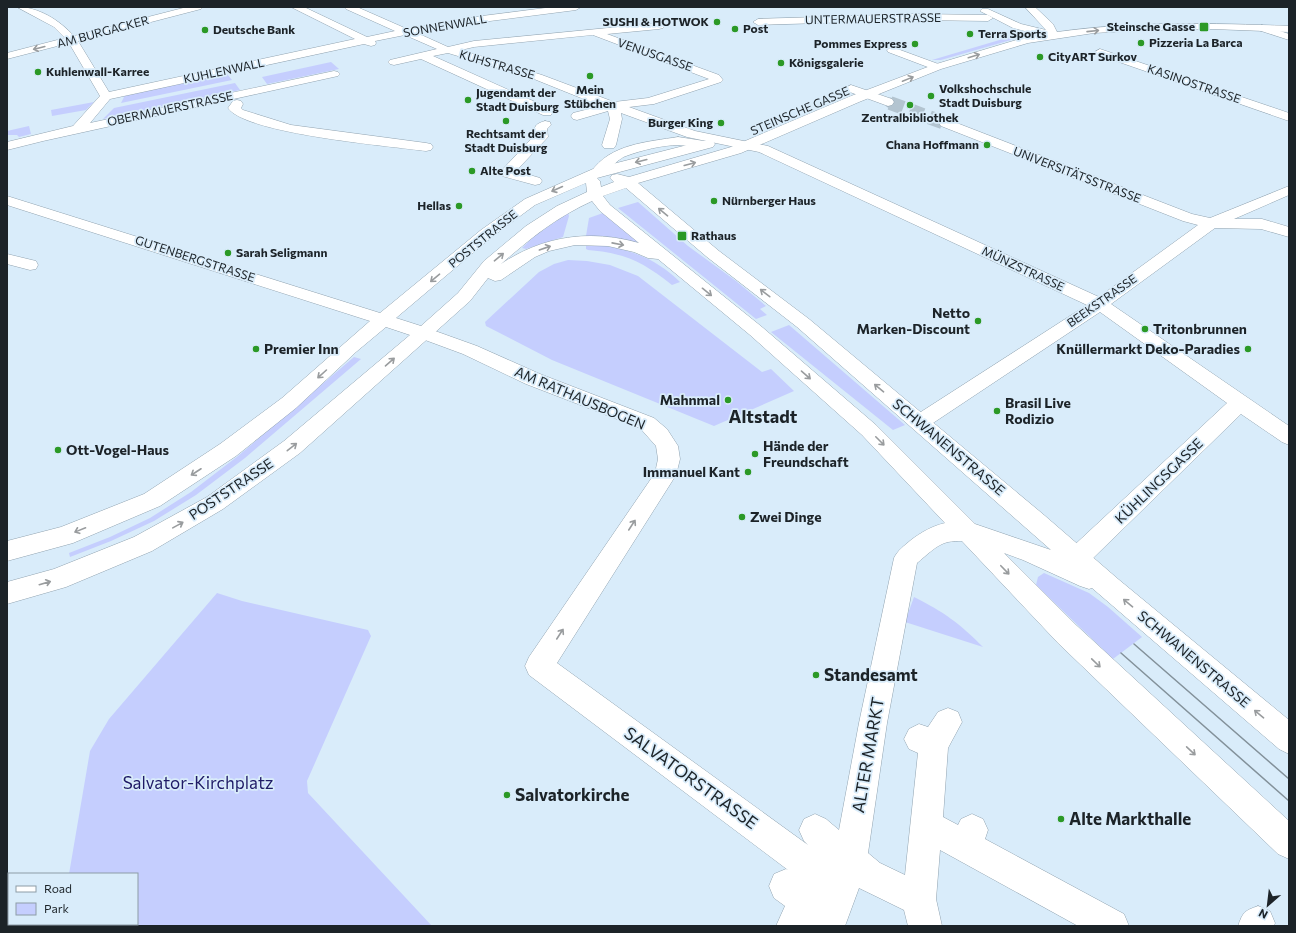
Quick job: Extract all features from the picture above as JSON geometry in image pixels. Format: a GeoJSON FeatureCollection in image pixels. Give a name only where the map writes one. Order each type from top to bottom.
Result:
{"type":"FeatureCollection","features":[{"type":"Feature","properties":{"kind":"street"},"geometry":{"type":"LineString","coordinates":[[22,7],[58,25],[79,50],[106,96],[78,129]]}},
{"type":"Feature","properties":{"kind":"street","name":"AM BURGACKER"},"geometry":{"type":"LineString","coordinates":[[7,56],[198,7]]}},
{"type":"Feature","properties":{"kind":"street"},"geometry":{"type":"LineString","coordinates":[[296,7],[367,41],[384,50],[398,61],[474,44],[659,26]]}},
{"type":"Feature","properties":{"kind":"street","name":"KUHSTRASSE"},"geometry":{"type":"LineString","coordinates":[[349,7],[445,50],[538,77],[692,134],[735,143]]}},
{"type":"Feature","properties":{"kind":"street","name":"SONNENWALL"},"geometry":{"type":"LineString","coordinates":[[385,37],[405,32],[489,18],[576,7]]}},
{"type":"Feature","properties":{"kind":"street"},"geometry":{"type":"LineString","coordinates":[[1030,7],[1051,31]]}},
{"type":"Feature","properties":{"kind":"street"},"geometry":{"type":"LineString","coordinates":[[985,12],[1008,22],[1030,29],[1051,31]]}},
{"type":"Feature","properties":{"kind":"street"},"geometry":{"type":"LineString","coordinates":[[985,12],[998,30]]}},
{"type":"Feature","properties":{"kind":"street","name":"UNTERMAUERSTRASSE"},"geometry":{"type":"LineString","coordinates":[[758,22],[900,18],[985,12]]}},
{"type":"Feature","properties":{"kind":"street"},"geometry":{"type":"LineString","coordinates":[[843,19],[848,24],[859,29],[869,29],[891,24],[900,18]]}},
{"type":"Feature","properties":{"kind":"street","name":"STEINSCHE GASSE"},"geometry":{"type":"LineString","coordinates":[[628,182],[701,161],[735,143],[937,67],[1083,22],[1124,20],[1289,23]]}},
{"type":"Feature","properties":{"kind":"street","name":"STEINSCHE GASSE"},"geometry":{"type":"LineString","coordinates":[[1051,31],[1181,26],[1289,29]]}},
{"type":"Feature","properties":{"kind":"street"},"geometry":{"type":"LineString","coordinates":[[1262,28],[1289,37]]}},
{"type":"Feature","properties":{"kind":"street"},"geometry":{"type":"LineString","coordinates":[[1009,33],[1030,29]]}},
{"type":"Feature","properties":{"kind":"street","name":"VENUSGASSE"},"geometry":{"type":"LineString","coordinates":[[594,32],[622,44],[672,60],[715,77],[717,80],[650,101],[613,106]]}},
{"type":"Feature","properties":{"kind":"street","name":"KUHLENWALL"},"geometry":{"type":"LineString","coordinates":[[106,96],[385,37]]}},
{"type":"Feature","properties":{"kind":"street"},"geometry":{"type":"LineString","coordinates":[[58,54],[79,50]]}},
{"type":"Feature","properties":{"kind":"street"},"geometry":{"type":"LineString","coordinates":[[892,50],[937,67]]}},
{"type":"Feature","properties":{"kind":"street","name":"KASINOSTRASSE"},"geometry":{"type":"LineString","coordinates":[[1100,52],[1289,117]]}},
{"type":"Feature","properties":{"kind":"street","name":"KUHSTRASSE"},"geometry":{"type":"LineString","coordinates":[[421,55],[546,119],[540,128],[541,136],[507,173],[535,181]]}},
{"type":"Feature","properties":{"kind":"street"},"geometry":{"type":"LineString","coordinates":[[903,65],[932,55]]}},
{"type":"Feature","properties":{"kind":"street","name":"OBERMAUERSTRASSE"},"geometry":{"type":"LineString","coordinates":[[7,146],[78,129],[232,100],[334,74]]}},
{"type":"Feature","properties":{"kind":"street","name":"STEINSCHE GASSE"},"geometry":{"type":"LineString","coordinates":[[706,144],[735,143],[742,136],[844,94],[863,81]]}},
{"type":"Feature","properties":{"kind":"street"},"geometry":{"type":"LineString","coordinates":[[851,89],[888,102]]}},
{"type":"Feature","properties":{"kind":"street"},"geometry":{"type":"LineString","coordinates":[[232,100],[234,108],[240,113],[289,129],[426,147]]}},
{"type":"Feature","properties":{"kind":"street"},"geometry":{"type":"LineString","coordinates":[[577,116],[613,106],[616,118],[609,145]]}},
{"type":"Feature","properties":{"kind":"street"},"geometry":{"type":"LineString","coordinates":[[675,128],[686,120]]}},
{"type":"Feature","properties":{"kind":"street","name":"UNIVERSITÄTSSTRASSE"},"geometry":{"type":"LineString","coordinates":[[945,123],[1188,218],[1211,223],[1262,224],[1289,232]]}},
{"type":"Feature","properties":{"kind":"street","name":"POSTSTRASSE"},"geometry":{"type":"LineString","coordinates":[[7,551],[65,536],[152,500],[234,446],[289,403],[383,320],[508,217],[530,202],[592,171],[620,153],[678,141],[706,144]]}},
{"type":"Feature","properties":{"kind":"street","name":"MÜNZSTRASSE"},"geometry":{"type":"LineString","coordinates":[[735,143],[763,149],[1100,304],[1289,437]]}},
{"type":"Feature","properties":{"kind":"street"},"geometry":{"type":"LineString","coordinates":[[592,171],[594,194],[605,208],[756,332],[869,430],[1098,665],[1289,843]]}},
{"type":"Feature","properties":{"kind":"street","name":"SCHWANENSTRASSE"},"geometry":{"type":"LineString","coordinates":[[592,171],[628,182],[713,254],[795,317],[920,422],[1109,587],[1289,739]]}},
{"type":"Feature","properties":{"kind":"street","name":"POSTSTRASSE"},"geometry":{"type":"LineString","coordinates":[[7,593],[57,579],[144,544],[215,503],[292,447],[424,334],[464,297],[490,265],[532,229],[562,209],[594,194],[628,182]]}},
{"type":"Feature","properties":{"kind":"street","name":"BEEKSTRASSE"},"geometry":{"type":"LineString","coordinates":[[920,422],[1100,304],[1211,223],[1289,190]]}},
{"type":"Feature","properties":{"kind":"street","name":"GUTENBERGSTRASSE"},"geometry":{"type":"LineString","coordinates":[[7,200],[193,258],[383,320]]}},
{"type":"Feature","properties":{"kind":"street"},"geometry":{"type":"LineString","coordinates":[[464,297],[529,254],[543,248],[571,241],[599,241],[633,247],[649,253],[676,267]]}},
{"type":"Feature","properties":{"kind":"street"},"geometry":{"type":"LineString","coordinates":[[7,259],[30,265]]}},
{"type":"Feature","properties":{"kind":"street"},"geometry":{"type":"LineString","coordinates":[[383,320],[424,334]]}},
{"type":"Feature","properties":{"kind":"street","name":"AM RATHAUSBOGEN"},"geometry":{"type":"LineString","coordinates":[[424,334],[470,350],[534,379],[647,423],[659,434],[668,447],[670,462],[665,475],[539,666]]}},
{"type":"Feature","properties":{"kind":"street","name":"KÜHLINGSGASSE"},"geometry":{"type":"LineString","coordinates":[[1077,558],[1240,403]]}},
{"type":"Feature","properties":{"kind":"street","name":"ALTER MARKT"},"geometry":{"type":"LineString","coordinates":[[828,926],[821,871],[873,722],[906,558],[934,536],[949,532],[968,532]]}},
{"type":"Feature","properties":{"kind":"street"},"geometry":{"type":"LineString","coordinates":[[968,532],[1031,552],[1109,587]]}},
{"type":"Feature","properties":{"kind":"street","name":"SALVATORSTRASSE"},"geometry":{"type":"LineString","coordinates":[[539,666],[821,871],[868,875],[922,912]]}},
{"type":"Feature","properties":{"kind":"street"},"geometry":{"type":"LineString","coordinates":[[922,912],[926,825],[934,735]]}},
{"type":"Feature","properties":{"kind":"street"},"geometry":{"type":"LineString","coordinates":[[926,825],[969,839],[1112,926]]}},
{"type":"Feature","properties":{"kind":"green space"},"geometry":{"type":"Polygon","coordinates":[[[1013,36],[1018,38],[941,60],[932,60],[1013,36]]]}},
{"type":"Feature","properties":{"kind":"green space"},"geometry":{"type":"Polygon","coordinates":[[[331,62],[339,69],[267,84],[262,77],[331,62]]]}},
{"type":"Feature","properties":{"kind":"green space"},"geometry":{"type":"Polygon","coordinates":[[[227,74],[232,80],[121,103],[125,95],[227,74]]]}},
{"type":"Feature","properties":{"kind":"green space"},"geometry":{"type":"Polygon","coordinates":[[[235,83],[240,90],[103,119],[114,108],[235,83]]]}},
{"type":"Feature","properties":{"kind":"green space"},"geometry":{"type":"Polygon","coordinates":[[[94,102],[86,110],[52,116],[51,110],[94,102]]]}},
{"type":"Feature","properties":{"kind":"green space"},"geometry":{"type":"Polygon","coordinates":[[[29,126],[31,134],[19,137],[17,135],[7,135],[7,131],[29,126]]]}},
{"type":"Feature","properties":{"kind":"green space"},"geometry":{"type":"Polygon","coordinates":[[[638,202],[688,246],[736,281],[766,306],[760,309],[767,315],[756,319],[618,208],[638,202]]]}},
{"type":"Feature","properties":{"kind":"green space"},"geometry":{"type":"Polygon","coordinates":[[[568,213],[569,216],[563,237],[526,249],[522,248],[533,237],[568,213]]]}},
{"type":"Feature","properties":{"kind":"green space"},"geometry":{"type":"Polygon","coordinates":[[[603,213],[638,242],[636,243],[602,236],[586,236],[589,218],[603,213]]]}},
{"type":"Feature","properties":{"kind":"green space"},"geometry":{"type":"Polygon","coordinates":[[[586,244],[612,247],[637,254],[659,265],[680,282],[672,285],[652,270],[633,260],[601,251],[588,250],[586,249],[586,244]]]}},
{"type":"Feature","properties":{"kind":"green space"},"geometry":{"type":"Polygon","coordinates":[[[568,260],[587,261],[610,265],[638,276],[762,372],[771,369],[794,391],[714,426],[552,360],[486,326],[485,322],[539,272],[554,264],[568,260]]]}},
{"type":"Feature","properties":{"kind":"green space"},"geometry":{"type":"Polygon","coordinates":[[[789,325],[905,425],[893,430],[771,332],[789,325]]]}},
{"type":"Feature","properties":{"kind":"green space"},"geometry":{"type":"Polygon","coordinates":[[[354,357],[361,359],[245,458],[196,495],[154,521],[111,541],[70,557],[69,553],[110,537],[150,518],[191,492],[238,456],[354,357]]]}},
{"type":"Feature","properties":{"kind":"green space"},"geometry":{"type":"Polygon","coordinates":[[[1044,573],[1089,593],[1108,607],[1142,637],[1113,659],[1036,585],[1038,577],[1044,573]]]}},
{"type":"Feature","properties":{"kind":"green space","name":"Salvator-Kirchplatz"},"geometry":{"type":"Polygon","coordinates":[[[217,593],[242,601],[368,630],[371,636],[307,781],[308,793],[432,926],[65,926],[138,925],[138,873],[69,873],[90,751],[109,719],[217,593]]]}},
{"type":"Feature","properties":{"kind":"green space"},"geometry":{"type":"Polygon","coordinates":[[[914,597],[951,619],[983,647],[905,622],[914,597]]]}},
{"type":"Feature","properties":{"kind":"tunnel"},"geometry":{"type":"LineString","coordinates":[[888,102],[893,104]]}},
{"type":"Feature","properties":{"kind":"tunnel"},"geometry":{"type":"LineString","coordinates":[[890,103],[945,123]]}},
{"type":"Feature","properties":{"kind":"tram line"},"geometry":{"type":"LineString","coordinates":[[1134,644],[1289,779]]}},
{"type":"Feature","properties":{"kind":"tram line"},"geometry":{"type":"LineString","coordinates":[[1121,653],[1289,801]]}},
{"type":"Feature","properties":{"kind":"place","name":"SUSHI & HOTWOK"},"geometry":{"type":"Point","coordinates":[717,22]}},
{"type":"Feature","properties":{"kind":"place","name":"Steinsche Gasse"},"geometry":{"type":"Point","coordinates":[1204,27]}},
{"type":"Feature","properties":{"kind":"place","name":"Post"},"geometry":{"type":"Point","coordinates":[735,29]}},
{"type":"Feature","properties":{"kind":"place","name":"Deutsche Bank"},"geometry":{"type":"Point","coordinates":[205,30]}},
{"type":"Feature","properties":{"kind":"place","name":"Terra Sports"},"geometry":{"type":"Point","coordinates":[970,34]}},
{"type":"Feature","properties":{"kind":"place","name":"Pizzeria La Barca"},"geometry":{"type":"Point","coordinates":[1141,43]}},
{"type":"Feature","properties":{"kind":"place","name":"Pommes Express"},"geometry":{"type":"Point","coordinates":[915,44]}},
{"type":"Feature","properties":{"kind":"place","name":"CityART Surkov"},"geometry":{"type":"Point","coordinates":[1040,57]}},
{"type":"Feature","properties":{"kind":"place","name":"Königsgalerie"},"geometry":{"type":"Point","coordinates":[781,63]}},
{"type":"Feature","properties":{"kind":"place","name":"Kuhlenwall-Karree"},"geometry":{"type":"Point","coordinates":[38,72]}},
{"type":"Feature","properties":{"kind":"place","name":"Mein Stübchen"},"geometry":{"type":"Point","coordinates":[590,76]}},
{"type":"Feature","properties":{"kind":"place","name":"Volkshochschule Stadt Duisburg"},"geometry":{"type":"Point","coordinates":[931,96]}},
{"type":"Feature","properties":{"kind":"place","name":"Jugendamt der Stadt Duisburg"},"geometry":{"type":"Point","coordinates":[468,100]}},
{"type":"Feature","properties":{"kind":"place","name":"Zentralbibliothek"},"geometry":{"type":"Point","coordinates":[910,105]}},
{"type":"Feature","properties":{"kind":"place","name":"Rechtsamt der Stadt Duisburg"},"geometry":{"type":"Point","coordinates":[506,121]}},
{"type":"Feature","properties":{"kind":"place","name":"Burger King"},"geometry":{"type":"Point","coordinates":[721,123]}},
{"type":"Feature","properties":{"kind":"place","name":"Chana Hoffmann"},"geometry":{"type":"Point","coordinates":[987,145]}},
{"type":"Feature","properties":{"kind":"place","name":"Alte Post"},"geometry":{"type":"Point","coordinates":[472,171]}},
{"type":"Feature","properties":{"kind":"place","name":"Nürnberger Haus"},"geometry":{"type":"Point","coordinates":[714,201]}},
{"type":"Feature","properties":{"kind":"place","name":"Hellas"},"geometry":{"type":"Point","coordinates":[459,206]}},
{"type":"Feature","properties":{"kind":"place","name":"Rathaus"},"geometry":{"type":"Point","coordinates":[682,236]}},
{"type":"Feature","properties":{"kind":"place","name":"Sarah Seligmann"},"geometry":{"type":"Point","coordinates":[228,253]}},
{"type":"Feature","properties":{"kind":"place","name":"Netto Marken-Discount"},"geometry":{"type":"Point","coordinates":[978,321]}},
{"type":"Feature","properties":{"kind":"place","name":"Tritonbrunnen"},"geometry":{"type":"Point","coordinates":[1145,329]}},
{"type":"Feature","properties":{"kind":"place","name":"Premier Inn"},"geometry":{"type":"Point","coordinates":[256,349]}},
{"type":"Feature","properties":{"kind":"place","name":"Knüllermarkt Deko-Paradies"},"geometry":{"type":"Point","coordinates":[1248,349]}},
{"type":"Feature","properties":{"kind":"place","name":"Mahnmal"},"geometry":{"type":"Point","coordinates":[728,400]}},
{"type":"Feature","properties":{"kind":"place","name":"Brasil Live Rodizio"},"geometry":{"type":"Point","coordinates":[997,411]}},
{"type":"Feature","properties":{"kind":"place","name":"Ott-Vogel-Haus"},"geometry":{"type":"Point","coordinates":[58,450]}},
{"type":"Feature","properties":{"kind":"place","name":"Hände der Freundschaft"},"geometry":{"type":"Point","coordinates":[755,454]}},
{"type":"Feature","properties":{"kind":"place","name":"Immanuel Kant"},"geometry":{"type":"Point","coordinates":[748,472]}},
{"type":"Feature","properties":{"kind":"place","name":"Zwei Dinge"},"geometry":{"type":"Point","coordinates":[742,517]}},
{"type":"Feature","properties":{"kind":"place","name":"Standesamt"},"geometry":{"type":"Point","coordinates":[816,675]}},
{"type":"Feature","properties":{"kind":"place","name":"Salvatorkirche"},"geometry":{"type":"Point","coordinates":[507,795]}},
{"type":"Feature","properties":{"kind":"place","name":"Alte Markthalle"},"geometry":{"type":"Point","coordinates":[1061,819]}},
{"type":"Feature","properties":{"kind":"district","name":"Altstadt"},"geometry":{"type":"Point","coordinates":[763,417]}}]}
